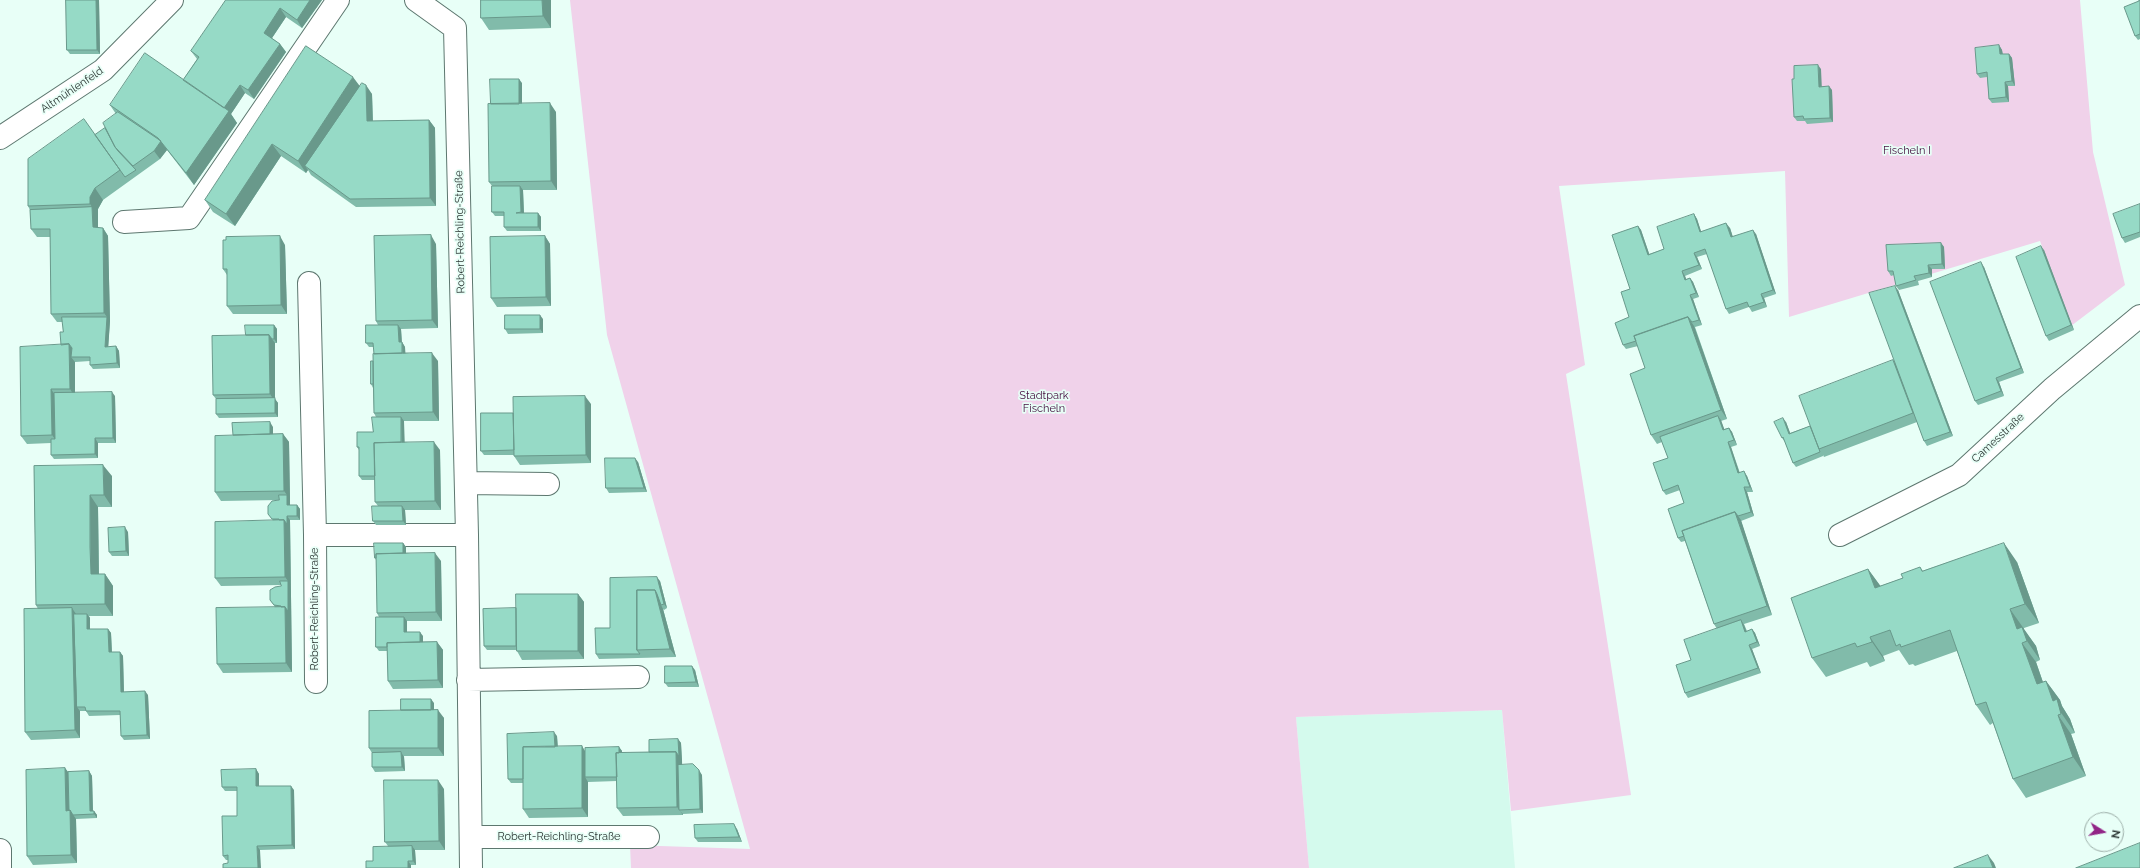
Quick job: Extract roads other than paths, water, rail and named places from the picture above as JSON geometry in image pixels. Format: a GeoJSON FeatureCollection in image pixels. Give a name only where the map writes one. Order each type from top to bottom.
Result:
{"type":"FeatureCollection","features":[{"type":"Feature","properties":{"kind":"street","name":"Altmühlenfeld"},"geometry":{"type":"LineString","coordinates":[[0,138],[103,70],[172,0]]}},
{"type":"Feature","properties":{"kind":"street"},"geometry":{"type":"LineString","coordinates":[[124,222],[189,218],[338,0]]}},
{"type":"Feature","properties":{"kind":"street","name":"Robert-Reichling-Straße"},"geometry":{"type":"LineString","coordinates":[[416,0],[455,28],[467,535],[471,868]]}},
{"type":"Feature","properties":{"kind":"street","name":"Robert-Reichling-Straße"},"geometry":{"type":"LineString","coordinates":[[309,283],[315,535],[316,682]]}},
{"type":"Feature","properties":{"kind":"street","name":"Camesstraße"},"geometry":{"type":"LineString","coordinates":[[1840,535],[1959,475],[2052,389],[2140,316]]}},
{"type":"Feature","properties":{"kind":"street"},"geometry":{"type":"LineString","coordinates":[[466,483],[548,484]]}},
{"type":"Feature","properties":{"kind":"street","name":"Robert-Reichling-Straße"},"geometry":{"type":"LineString","coordinates":[[315,535],[467,535]]}},
{"type":"Feature","properties":{"kind":"street"},"geometry":{"type":"LineString","coordinates":[[468,680],[638,677]]}},
{"type":"Feature","properties":{"kind":"street","name":"Robert-Reichling-Straße"},"geometry":{"type":"LineString","coordinates":[[470,837],[648,837]]}},
{"type":"Feature","properties":{"kind":"street"},"geometry":{"type":"LineString","coordinates":[[0,850],[0,868]]}},
{"type":"Feature","properties":{"kind":"park label","name":"Fischeln I"},"geometry":{"type":"Point","coordinates":[1907,151]}},
{"type":"Feature","properties":{"kind":"park label","name":"Stadtpark Fischeln"},"geometry":{"type":"Point","coordinates":[1044,402]}}]}
